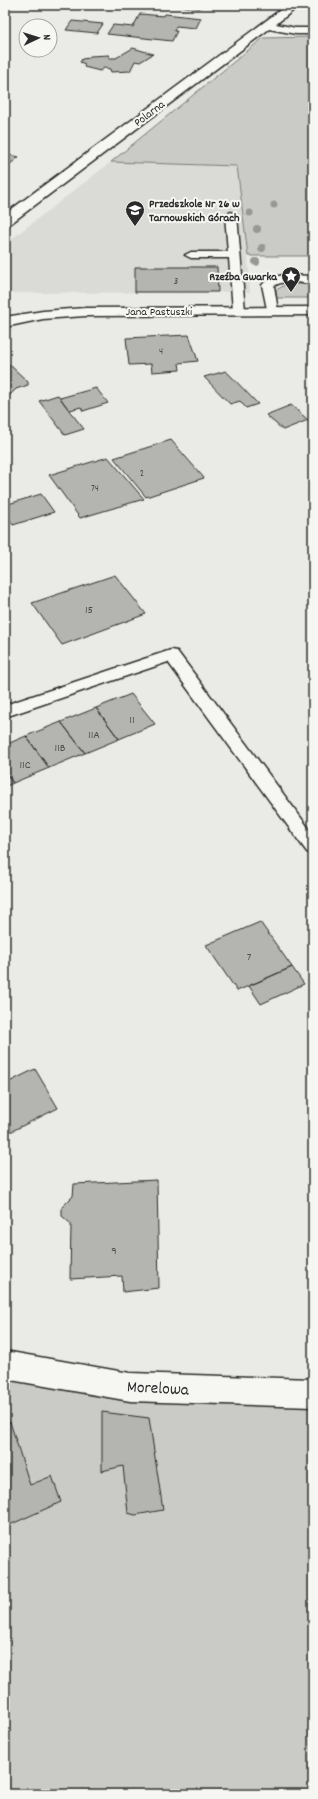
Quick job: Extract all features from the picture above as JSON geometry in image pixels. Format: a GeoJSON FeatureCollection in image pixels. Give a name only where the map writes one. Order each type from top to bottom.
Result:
{"type":"FeatureCollection","features":[{"type":"Feature","properties":{"kind":"street","name":"Polarna"},"geometry":{"type":"LineString","coordinates":[[5,221],[294,5]]}},
{"type":"Feature","properties":{"kind":"street"},"geometry":{"type":"LineString","coordinates":[[267,25],[296,31],[313,31]]}},
{"type":"Feature","properties":{"kind":"street","name":"Jana Pastuszki"},"geometry":{"type":"LineString","coordinates":[[5,322],[50,314],[85,312],[313,311]]}},
{"type":"Feature","properties":{"kind":"street","name":"Morelowa"},"geometry":{"type":"LineString","coordinates":[[5,1365],[130,1387],[313,1393]]}},
{"type":"Feature","properties":{"kind":"lane"},"geometry":{"type":"LineString","coordinates":[[231,215],[239,311]]}},
{"type":"Feature","properties":{"kind":"lane"},"geometry":{"type":"LineString","coordinates":[[191,255],[234,255]]}},
{"type":"Feature","properties":{"kind":"lane"},"geometry":{"type":"LineString","coordinates":[[272,311],[268,285],[271,281],[313,280]]}},
{"type":"Feature","properties":{"kind":"lane"},"geometry":{"type":"LineString","coordinates":[[5,711],[171,656],[313,847]]}},
{"type":"Feature","properties":{"kind":"shaded area"},"geometry":{"type":"Polygon","coordinates":[[[313,37],[313,256],[248,256],[237,166],[111,162],[263,38],[313,37]]]}},
{"type":"Feature","properties":{"kind":"shaded area","name":"Przedszkole Nr 26 w Tarnowskich Górach"},"geometry":{"type":"Polygon","coordinates":[[[111,162],[237,166],[248,256],[250,292],[5,293],[5,244],[111,162]]]}},
{"type":"Feature","properties":{"kind":"shaded area"},"geometry":{"type":"Polygon","coordinates":[[[287,284],[313,284],[313,298],[276,298],[276,290],[287,284]]]}},
{"type":"Feature","properties":{"kind":"shaded area"},"geometry":{"type":"Polygon","coordinates":[[[5,1366],[313,1385],[313,1794],[5,1794],[5,1366]]]}},
{"type":"Feature","properties":{"kind":"building"},"geometry":{"type":"Polygon","coordinates":[[[169,5],[201,5],[200,8],[169,5]]]}},
{"type":"Feature","properties":{"kind":"building"},"geometry":{"type":"Polygon","coordinates":[[[140,14],[164,16],[165,14],[201,18],[196,28],[176,26],[174,31],[177,31],[172,41],[107,34],[113,25],[133,27],[140,14]]]}},
{"type":"Feature","properties":{"kind":"building"},"geometry":{"type":"Polygon","coordinates":[[[72,21],[103,24],[97,33],[66,30],[72,21]]]}},
{"type":"Feature","properties":{"kind":"building"},"geometry":{"type":"Polygon","coordinates":[[[133,48],[153,54],[140,62],[135,61],[130,71],[111,72],[110,69],[104,68],[100,71],[84,67],[85,64],[80,62],[82,59],[89,58],[90,56],[109,55],[109,58],[116,58],[133,48]]]}},
{"type":"Feature","properties":{"kind":"building"},"geometry":{"type":"Polygon","coordinates":[[[5,154],[19,157],[5,168],[5,154]]]}},
{"type":"Feature","properties":{"kind":"building"},"geometry":{"type":"Polygon","coordinates":[[[135,267],[217,267],[218,292],[135,292],[135,267]]]}},
{"type":"Feature","properties":{"kind":"building"},"geometry":{"type":"Polygon","coordinates":[[[189,335],[198,361],[179,363],[180,370],[152,372],[151,364],[129,365],[126,338],[189,335]]]}},
{"type":"Feature","properties":{"kind":"building"},"geometry":{"type":"Polygon","coordinates":[[[10,365],[28,382],[28,385],[16,389],[8,397],[5,396],[5,367],[10,365]]]}},
{"type":"Feature","properties":{"kind":"building"},"geometry":{"type":"Polygon","coordinates":[[[226,371],[258,404],[246,408],[240,401],[230,404],[204,377],[226,371]]]}},
{"type":"Feature","properties":{"kind":"building"},"geometry":{"type":"Polygon","coordinates":[[[96,388],[108,403],[83,411],[81,407],[70,410],[72,414],[60,398],[96,388]]]}},
{"type":"Feature","properties":{"kind":"building"},"geometry":{"type":"Polygon","coordinates":[[[58,395],[84,429],[65,435],[39,401],[58,395]]]}},
{"type":"Feature","properties":{"kind":"building"},"geometry":{"type":"Polygon","coordinates":[[[291,405],[308,420],[283,430],[266,415],[291,405]]]}},
{"type":"Feature","properties":{"kind":"building"},"geometry":{"type":"Polygon","coordinates":[[[171,440],[204,478],[146,497],[114,458],[171,440]]]}},
{"type":"Feature","properties":{"kind":"building"},"geometry":{"type":"Polygon","coordinates":[[[108,457],[144,499],[80,518],[49,475],[108,457]]]}},
{"type":"Feature","properties":{"kind":"building"},"geometry":{"type":"Polygon","coordinates":[[[41,494],[54,512],[13,525],[5,513],[5,505],[41,494]]]}},
{"type":"Feature","properties":{"kind":"building"},"geometry":{"type":"Polygon","coordinates":[[[115,575],[146,614],[62,645],[32,603],[115,575]]]}},
{"type":"Feature","properties":{"kind":"building"},"geometry":{"type":"Polygon","coordinates":[[[131,694],[155,724],[119,739],[96,708],[131,694]]]}},
{"type":"Feature","properties":{"kind":"building"},"geometry":{"type":"Polygon","coordinates":[[[96,708],[119,739],[85,753],[61,722],[96,708]]]}},
{"type":"Feature","properties":{"kind":"building"},"geometry":{"type":"Polygon","coordinates":[[[61,722],[85,753],[49,768],[26,736],[61,722]]]}},
{"type":"Feature","properties":{"kind":"building"},"geometry":{"type":"Polygon","coordinates":[[[26,736],[49,768],[13,783],[5,771],[5,745],[26,736]]]}},
{"type":"Feature","properties":{"kind":"building"},"geometry":{"type":"Polygon","coordinates":[[[5,771],[13,783],[5,787],[5,771]]]}},
{"type":"Feature","properties":{"kind":"building"},"geometry":{"type":"Polygon","coordinates":[[[260,922],[292,967],[237,991],[206,945],[260,922]]]}},
{"type":"Feature","properties":{"kind":"building"},"geometry":{"type":"Polygon","coordinates":[[[292,967],[304,984],[261,1004],[249,986],[292,967]]]}},
{"type":"Feature","properties":{"kind":"building"},"geometry":{"type":"Polygon","coordinates":[[[35,1069],[58,1108],[10,1132],[5,1123],[5,1084],[35,1069]]]}},
{"type":"Feature","properties":{"kind":"building"},"geometry":{"type":"Polygon","coordinates":[[[157,1180],[159,1288],[123,1292],[122,1276],[70,1279],[71,1224],[62,1216],[62,1207],[73,1196],[74,1184],[157,1180]]]}},
{"type":"Feature","properties":{"kind":"building"},"geometry":{"type":"Polygon","coordinates":[[[102,1412],[149,1418],[163,1510],[135,1515],[128,1513],[123,1466],[102,1471],[102,1412]]]}},
{"type":"Feature","properties":{"kind":"building"},"geometry":{"type":"Polygon","coordinates":[[[10,1422],[30,1485],[52,1476],[61,1502],[5,1527],[5,1424],[10,1422]]]}},
{"type":"Feature","properties":{"kind":"place","name":"Przedszkole Nr 26 w Tarnowskich Górach"},"geometry":{"type":"Point","coordinates":[135,227]}},
{"type":"Feature","properties":{"kind":"place","name":"Rzeźba Gwarka"},"geometry":{"type":"Point","coordinates":[291,293]}}]}
